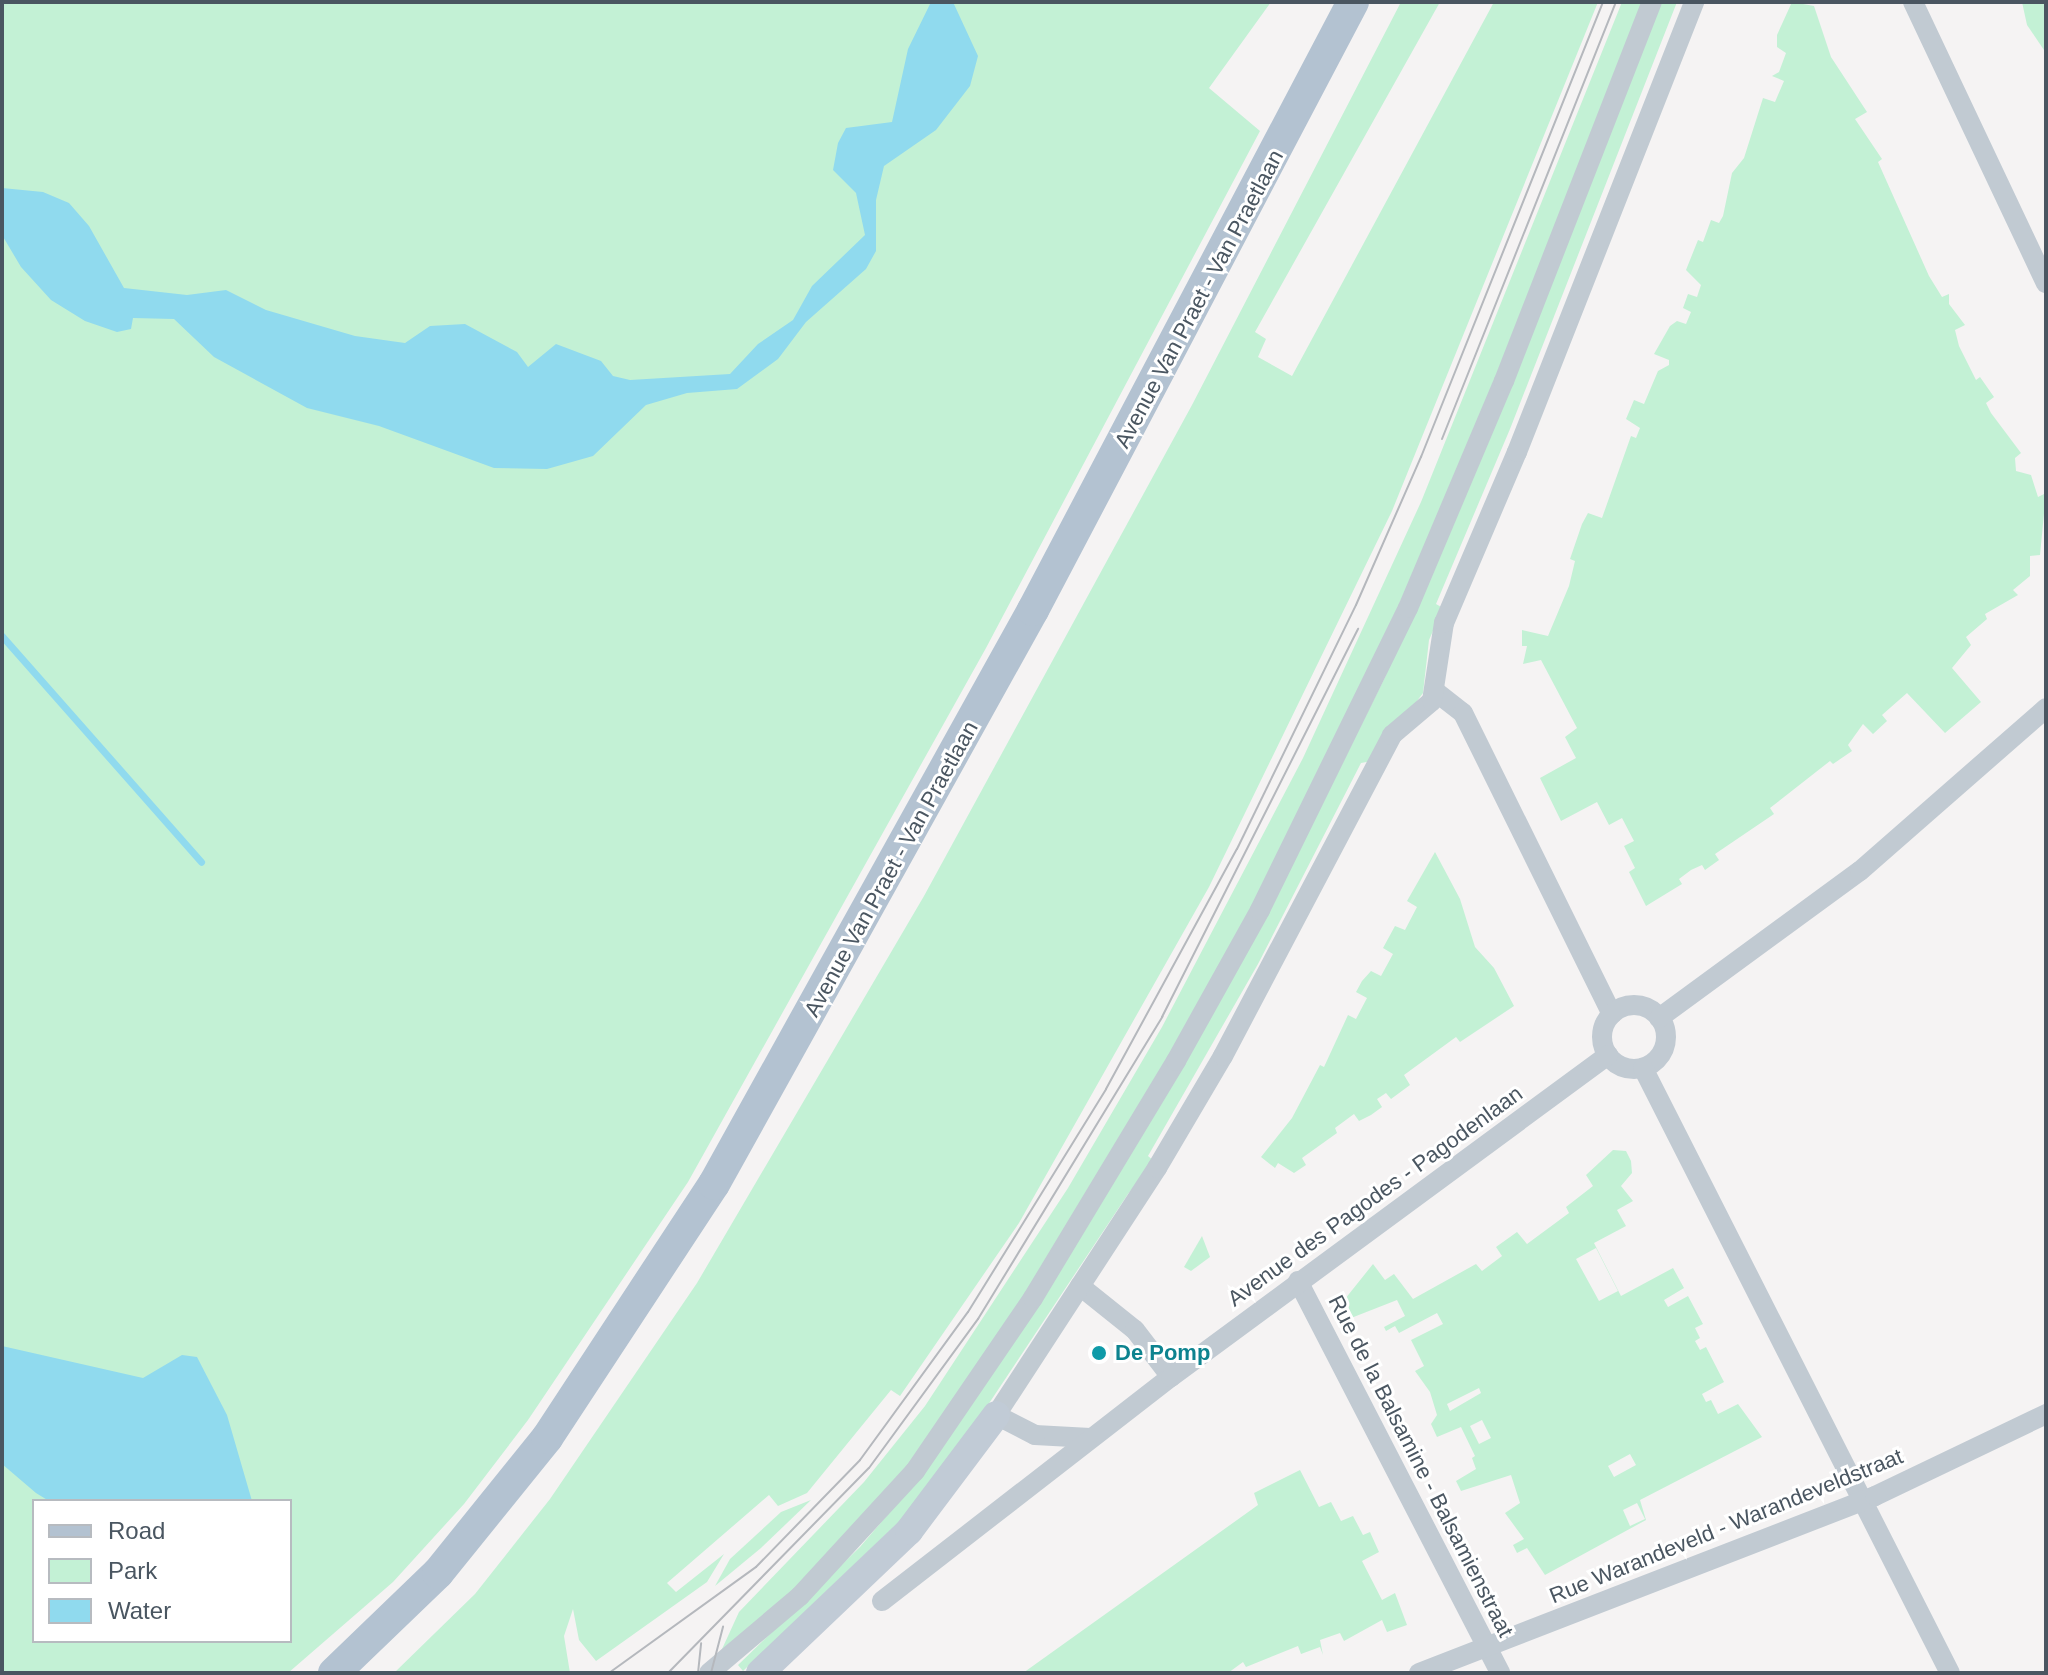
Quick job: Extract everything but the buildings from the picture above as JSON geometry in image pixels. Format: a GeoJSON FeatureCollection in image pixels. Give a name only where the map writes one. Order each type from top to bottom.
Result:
{"type":"FeatureCollection","features":[{"type":"Feature","properties":{"kind":"main road","name":"Avenue Van Praet - Van Praetlaan"},"geometry":{"type":"LineString","coordinates":[[334,1673],[438,1573],[537,1450],[635,1311],[714,1184],[1033,610],[1353,2]]}},
{"type":"Feature","properties":{"kind":"street"},"geometry":{"type":"LineString","coordinates":[[709,1673],[809,1587],[915,1471],[1033,1298],[1212,999],[1327,779],[1408,608],[1504,381],[1652,2]]}},
{"type":"Feature","properties":{"kind":"street"},"geometry":{"type":"LineString","coordinates":[[760,1673],[832,1609],[909,1531],[996,1415],[1223,1056],[1392,735],[1426,709],[1436,692],[1444,623],[1517,452],[1694,2]]}},
{"type":"Feature","properties":{"kind":"street"},"geometry":{"type":"LineString","coordinates":[[1913,2],[2046,283]]}},
{"type":"Feature","properties":{"kind":"street"},"geometry":{"type":"LineString","coordinates":[[1436,692],[1463,713],[1612,1014]]}},
{"type":"Feature","properties":{"kind":"street"},"geometry":{"type":"LineString","coordinates":[[1659,1018],[1860,871],[2046,708]]}},
{"type":"Feature","properties":{"kind":"street"},"geometry":{"type":"LineString","coordinates":[[1636,1006],[1659,1018],[1665,1047],[1643,1068],[1620,1066],[1608,1055],[1603,1030],[1612,1014],[1636,1006]]}},
{"type":"Feature","properties":{"kind":"street","name":"Avenue des Pagodes - Pagodenlaan"},"geometry":{"type":"LineString","coordinates":[[882,1601],[1298,1281],[1608,1055]]}},
{"type":"Feature","properties":{"kind":"street"},"geometry":{"type":"LineString","coordinates":[[1643,1068],[1950,1673]]}},
{"type":"Feature","properties":{"kind":"street","name":"Rue de la Balsamine - Balsamienstraat"},"geometry":{"type":"LineString","coordinates":[[1298,1281],[1489,1646],[1500,1673]]}},
{"type":"Feature","properties":{"kind":"street"},"geometry":{"type":"LineString","coordinates":[[1080,1286],[1135,1330],[1171,1377]]}},
{"type":"Feature","properties":{"kind":"street","name":"Rue Warandeveld - Warandeveldstraat"},"geometry":{"type":"LineString","coordinates":[[1419,1673],[1863,1501],[2046,1414]]}},
{"type":"Feature","properties":{"kind":"street"},"geometry":{"type":"LineString","coordinates":[[996,1415],[1035,1435],[1090,1438]]}},
{"type":"Feature","properties":{"kind":"green space"},"geometry":{"type":"Polygon","coordinates":[[[2,2],[1271,2],[1209,88],[1260,131],[986,648],[688,1182],[528,1420],[464,1504],[393,1582],[288,1673],[2,1673],[2,2]]]}},
{"type":"Feature","properties":{"kind":"green space"},"geometry":{"type":"Polygon","coordinates":[[[1401,2],[1440,2],[1255,332],[1266,339],[1258,357],[1292,376],[1494,2],[1598,2],[1392,511],[1209,887],[1019,1223],[900,1396],[891,1390],[807,1493],[778,1506],[769,1495],[667,1583],[676,1592],[724,1554],[707,1582],[596,1661],[579,1640],[573,1609],[564,1636],[570,1673],[394,1673],[475,1594],[550,1499],[697,1283],[924,896],[1192,405],[1401,2]]]}},
{"type":"Feature","properties":{"kind":"green space"},"geometry":{"type":"Polygon","coordinates":[[[1622,2],[1643,2],[1445,505],[1313,790],[1209,989],[1028,1291],[904,1473],[783,1601],[717,1660],[739,1612],[864,1482],[925,1406],[1068,1188],[1162,1027],[1303,758],[1421,502],[1622,2]]]}},
{"type":"Feature","properties":{"kind":"green space"},"geometry":{"type":"Polygon","coordinates":[[[1660,2],[1677,2],[1510,429],[1436,604],[1443,608],[1429,640],[1423,693],[1372,761],[1361,763],[1258,964],[1148,1156],[1155,1162],[1128,1194],[964,1441],[902,1519],[743,1671],[738,1665],[860,1547],[919,1478],[1287,875],[1385,677],[1660,2]]]}},
{"type":"Feature","properties":{"kind":"green space"},"geometry":{"type":"Polygon","coordinates":[[[1792,2],[1814,6],[1831,57],[1867,112],[1855,119],[1882,159],[1878,162],[1929,276],[1942,297],[1949,294],[1949,304],[1965,325],[1955,330],[1959,346],[1976,380],[1980,377],[1994,397],[1986,403],[1991,413],[2021,453],[2015,458],[2016,471],[2031,475],[2038,497],[2046,493],[2040,555],[2030,556],[2030,576],[2013,590],[2018,595],[1985,614],[1987,619],[1966,637],[1971,645],[1952,668],[1981,702],[1945,733],[1907,693],[1882,715],[1887,721],[1873,734],[1863,724],[1848,745],[1852,751],[1833,764],[1830,761],[1770,808],[1774,814],[1715,854],[1719,860],[1705,870],[1702,865],[1691,870],[1679,879],[1682,884],[1646,906],[1629,872],[1635,868],[1624,846],[1634,841],[1622,818],[1609,825],[1597,802],[1561,821],[1540,778],[1576,758],[1565,737],[1577,728],[1541,660],[1523,664],[1527,646],[1522,646],[1522,630],[1548,636],[1569,586],[1575,561],[1570,559],[1582,524],[1588,513],[1602,518],[1631,436],[1636,438],[1640,428],[1626,419],[1634,400],[1644,404],[1658,371],[1669,365],[1669,360],[1654,354],[1670,326],[1677,321],[1686,324],[1691,312],[1683,308],[1688,294],[1697,297],[1701,285],[1686,270],[1698,240],[1703,242],[1711,220],[1719,223],[1723,216],[1732,173],[1744,158],[1763,98],[1775,102],[1784,81],[1772,76],[1779,72],[1786,53],[1777,47],[1777,35],[1792,2]]]}},
{"type":"Feature","properties":{"kind":"green space"},"geometry":{"type":"Polygon","coordinates":[[[2022,2],[2046,2],[2046,53],[2027,25],[2022,2]]]}},
{"type":"Feature","properties":{"kind":"green space"},"geometry":{"type":"Polygon","coordinates":[[[1435,852],[1460,899],[1475,947],[1494,968],[1514,1006],[1460,1042],[1456,1037],[1404,1075],[1410,1085],[1391,1099],[1386,1093],[1377,1099],[1382,1107],[1371,1115],[1359,1121],[1354,1114],[1335,1128],[1337,1133],[1302,1158],[1306,1165],[1294,1173],[1278,1163],[1275,1168],[1261,1157],[1292,1118],[1320,1065],[1324,1067],[1348,1015],[1356,1019],[1367,998],[1356,992],[1362,981],[1371,971],[1381,976],[1393,954],[1383,948],[1395,926],[1405,930],[1417,907],[1407,901],[1435,852]]]}},
{"type":"Feature","properties":{"kind":"green space"},"geometry":{"type":"Polygon","coordinates":[[[1613,1150],[1626,1151],[1632,1173],[1621,1186],[1633,1201],[1617,1210],[1626,1226],[1594,1243],[1621,1296],[1673,1268],[1684,1288],[1664,1300],[1668,1307],[1688,1296],[1703,1324],[1695,1328],[1700,1338],[1695,1341],[1700,1350],[1706,1347],[1724,1382],[1702,1394],[1706,1402],[1711,1400],[1718,1414],[1738,1404],[1762,1437],[1640,1500],[1646,1520],[1545,1575],[1527,1548],[1517,1553],[1513,1545],[1524,1539],[1505,1513],[1520,1503],[1511,1475],[1461,1491],[1456,1481],[1476,1469],[1472,1458],[1475,1456],[1461,1427],[1437,1437],[1431,1424],[1437,1415],[1430,1392],[1415,1371],[1424,1366],[1411,1340],[1443,1324],[1437,1313],[1399,1333],[1395,1326],[1386,1331],[1384,1327],[1405,1316],[1397,1300],[1346,1320],[1345,1299],[1373,1264],[1385,1280],[1394,1274],[1413,1299],[1476,1264],[1482,1271],[1502,1256],[1496,1247],[1517,1232],[1527,1244],[1569,1213],[1566,1207],[1593,1186],[1586,1175],[1613,1150]],[[1596,1248],[1576,1259],[1599,1301],[1618,1291],[1596,1248]],[[1479,1388],[1447,1404],[1450,1411],[1481,1393],[1479,1388]],[[1482,1420],[1470,1426],[1479,1444],[1491,1438],[1482,1420]],[[1630,1454],[1608,1466],[1614,1477],[1636,1465],[1630,1454]],[[1637,1503],[1623,1510],[1630,1526],[1645,1519],[1637,1503]]]}},
{"type":"Feature","properties":{"kind":"green space"},"geometry":{"type":"Polygon","coordinates":[[[1202,1236],[1210,1257],[1191,1271],[1184,1267],[1202,1236]]]}},
{"type":"Feature","properties":{"kind":"green space"},"geometry":{"type":"Polygon","coordinates":[[[1300,1470],[1319,1507],[1331,1502],[1341,1521],[1353,1516],[1363,1535],[1370,1532],[1379,1552],[1362,1561],[1382,1600],[1395,1593],[1407,1625],[1387,1632],[1382,1620],[1344,1641],[1340,1633],[1320,1640],[1323,1655],[1320,1647],[1301,1654],[1298,1646],[1246,1667],[1243,1662],[1228,1673],[1023,1673],[1258,1505],[1254,1493],[1300,1470]]]}},
{"type":"Feature","properties":{"kind":"green space"},"geometry":{"type":"Polygon","coordinates":[[[811,1500],[715,1586],[730,1559],[781,1512],[811,1500]]]}},
{"type":"Feature","properties":{"kind":"water"},"geometry":{"type":"Polygon","coordinates":[[[931,2],[953,2],[978,56],[970,86],[936,130],[884,166],[876,200],[876,251],[866,269],[806,322],[778,359],[737,389],[687,393],[646,405],[593,456],[547,469],[494,468],[379,426],[307,408],[214,357],[174,319],[133,318],[131,329],[117,332],[85,321],[51,300],[21,267],[2,235],[2,188],[43,192],[69,203],[89,226],[124,288],[187,295],[226,290],[266,310],[355,336],[405,343],[430,326],[465,324],[517,352],[528,367],[556,344],[601,361],[613,376],[630,380],[730,374],[758,344],[793,320],[812,286],[865,235],[856,193],[833,170],[838,143],[846,128],[892,122],[908,49],[931,2]]]}},
{"type":"Feature","properties":{"kind":"water"},"geometry":{"type":"Polygon","coordinates":[[[2,1346],[143,1378],[182,1355],[197,1357],[227,1415],[251,1499],[46,1499],[2,1464],[2,1346]]]}},
{"type":"Feature","properties":{"kind":"waterway"},"geometry":{"type":"LineString","coordinates":[[2,636],[201,862]]}},
{"type":"Feature","properties":{"kind":"tram line"},"geometry":{"type":"LineString","coordinates":[[609,1673],[756,1567],[860,1460],[968,1312],[1106,1089],[1237,849],[1356,605],[1421,457],[1603,2]]}},
{"type":"Feature","properties":{"kind":"tram line"},"geometry":{"type":"LineString","coordinates":[[1442,439],[1616,2]]}},
{"type":"Feature","properties":{"kind":"tram line"},"geometry":{"type":"LineString","coordinates":[[668,1673],[869,1468],[978,1319],[1162,1017],[1358,629]]}},
{"type":"Feature","properties":{"kind":"tram line"},"geometry":{"type":"LineString","coordinates":[[711,1673],[723,1627]]}},
{"type":"Feature","properties":{"kind":"tram line"},"geometry":{"type":"LineString","coordinates":[[698,1673],[701,1643]]}},
{"type":"Feature","properties":{"kind":"place","name":"De Pomp"},"geometry":{"type":"Point","coordinates":[1099,1353]}}]}
